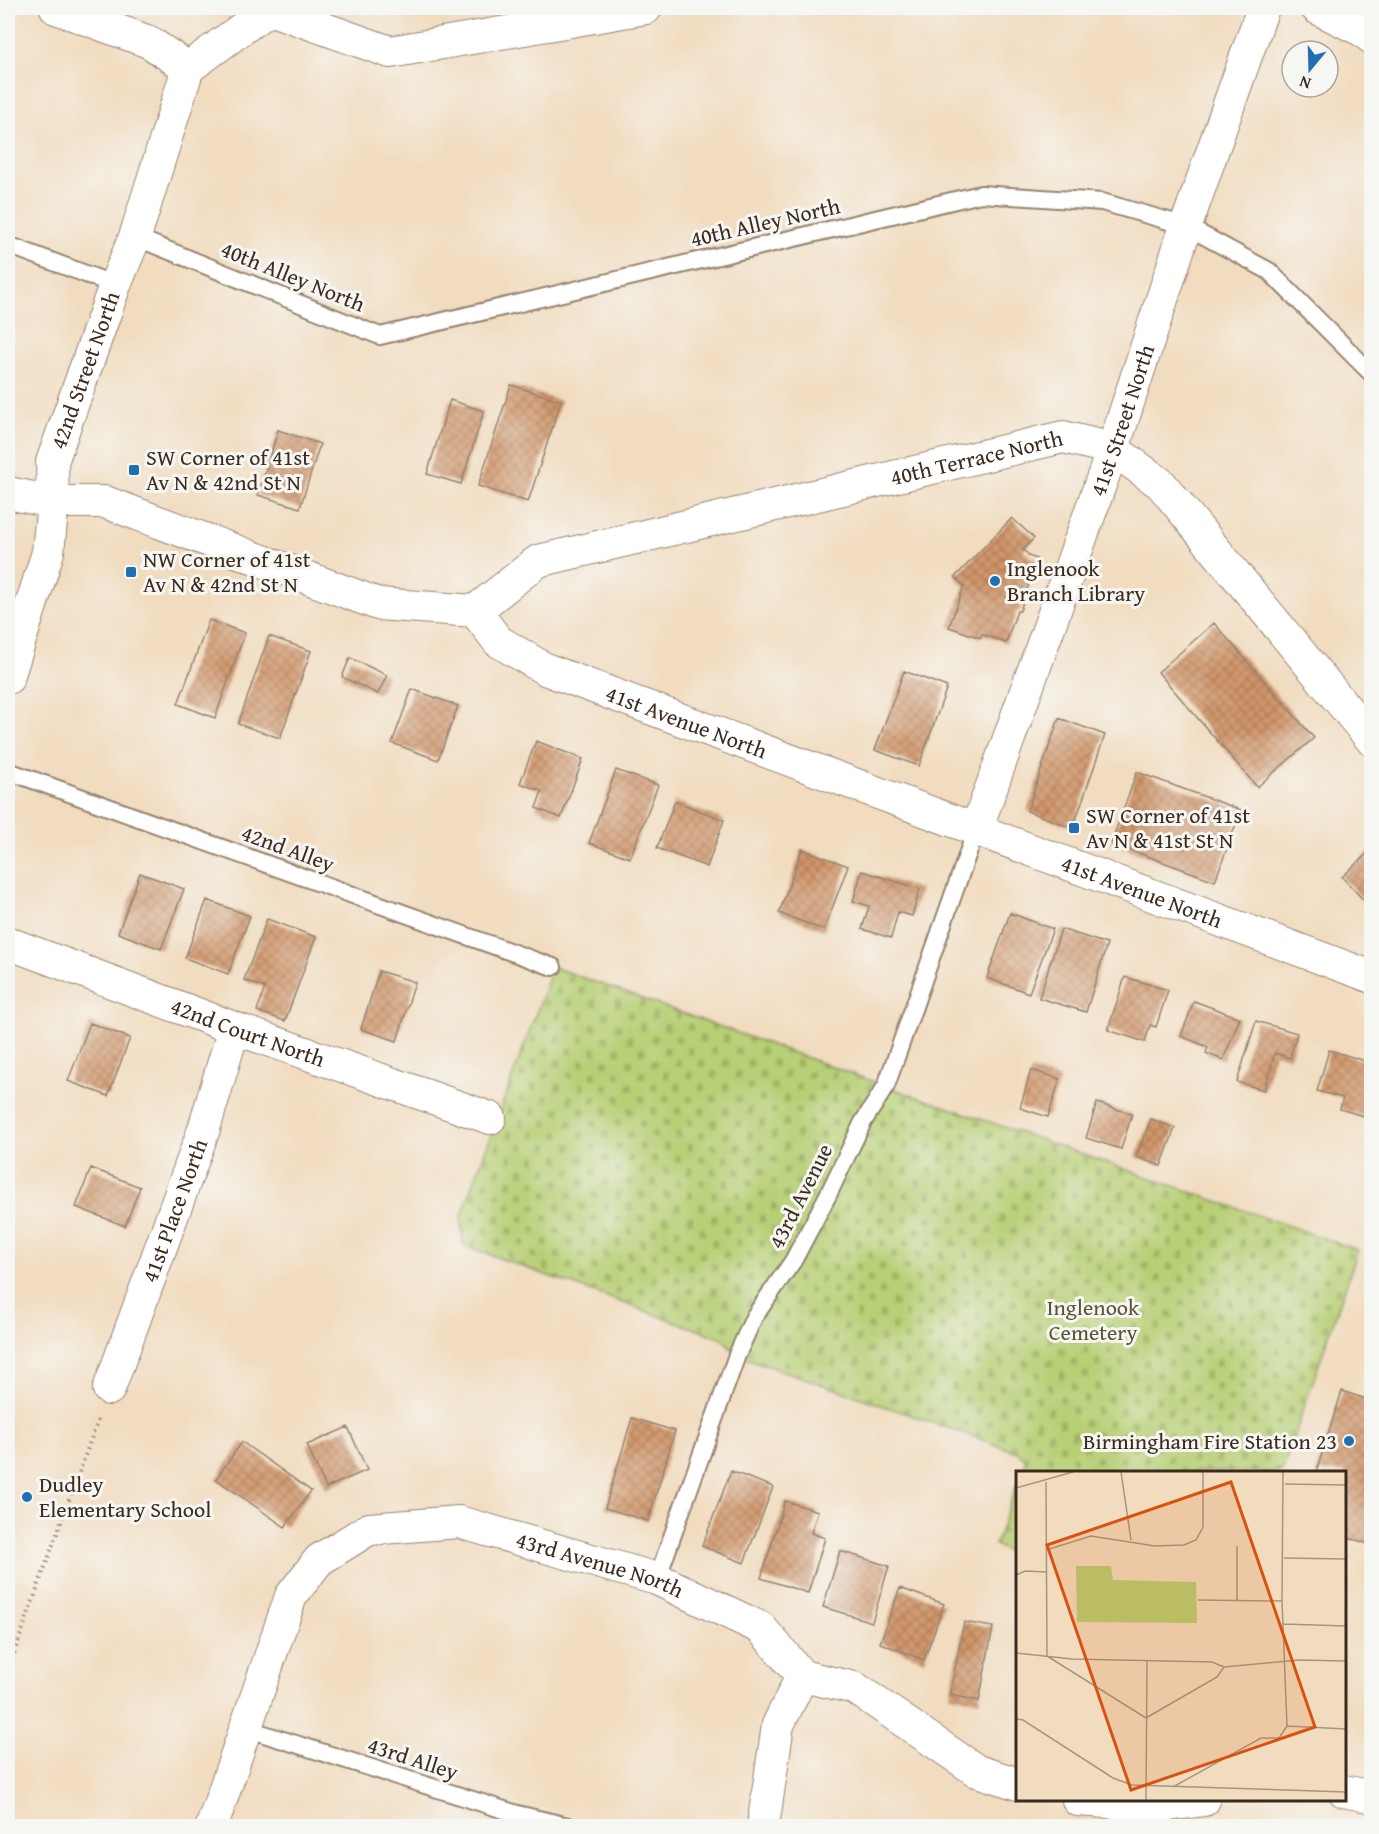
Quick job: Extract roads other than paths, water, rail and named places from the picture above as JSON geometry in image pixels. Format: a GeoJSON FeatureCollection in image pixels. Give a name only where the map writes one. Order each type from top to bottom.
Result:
{"type":"FeatureCollection","features":[{"type":"Feature","properties":{"kind":"street"},"geometry":{"type":"LineString","coordinates":[[56,8],[149,42],[188,68],[269,9],[390,52],[646,8]]}},
{"type":"Feature","properties":{"kind":"street","name":"41st Street North"},"geometry":{"type":"LineString","coordinates":[[976,830],[1113,449],[1186,226],[1263,8]]}},
{"type":"Feature","properties":{"kind":"street"},"geometry":{"type":"LineString","coordinates":[[1317,8],[1371,38]]}},
{"type":"Feature","properties":{"kind":"street","name":"42nd Street North"},"geometry":{"type":"LineString","coordinates":[[8,678],[48,552],[53,502],[52,462],[115,285],[135,237],[188,68]]}},
{"type":"Feature","properties":{"kind":"street","name":"40th Terrace North"},"geometry":{"type":"LineString","coordinates":[[475,611],[538,561],[1063,437],[1113,449],[1161,484],[1371,740]]}},
{"type":"Feature","properties":{"kind":"street"},"geometry":{"type":"LineString","coordinates":[[8,493],[53,502],[105,502],[378,604],[475,611]]}},
{"type":"Feature","properties":{"kind":"street","name":"41st Avenue North"},"geometry":{"type":"LineString","coordinates":[[475,611],[498,640],[545,669],[1371,977]]}},
{"type":"Feature","properties":{"kind":"street","name":"42nd Court North"},"geometry":{"type":"LineString","coordinates":[[8,944],[234,1028],[490,1118]]}},
{"type":"Feature","properties":{"kind":"street","name":"41st Place North"},"geometry":{"type":"LineString","coordinates":[[109,1389],[203,1132],[234,1028]]}},
{"type":"Feature","properties":{"kind":"street","name":"43rd Avenue North"},"geometry":{"type":"LineString","coordinates":[[245,1728],[291,1596],[319,1560],[369,1529],[459,1522],[657,1579],[761,1628],[802,1676]]}},
{"type":"Feature","properties":{"kind":"street"},"geometry":{"type":"LineString","coordinates":[[763,1827],[778,1725],[802,1676],[855,1688],[977,1771],[1016,1784]]}},
{"type":"Feature","properties":{"kind":"street"},"geometry":{"type":"LineString","coordinates":[[212,1827],[245,1728]]}},
{"type":"Feature","properties":{"kind":"street"},"geometry":{"type":"LineString","coordinates":[[1346,1791],[1371,1797]]}},
{"type":"Feature","properties":{"kind":"street"},"geometry":{"type":"LineString","coordinates":[[1092,1801],[1162,1806],[1197,1801]]}},
{"type":"Feature","properties":{"kind":"lane","name":"40th Alley North"},"geometry":{"type":"LineString","coordinates":[[135,237],[380,336],[981,194],[1102,202],[1186,226],[1269,271],[1371,374]]}},
{"type":"Feature","properties":{"kind":"lane"},"geometry":{"type":"LineString","coordinates":[[8,245],[115,285]]}},
{"type":"Feature","properties":{"kind":"lane","name":"42nd Alley"},"geometry":{"type":"LineString","coordinates":[[8,771],[553,967]]}},
{"type":"Feature","properties":{"kind":"lane","name":"43rd Avenue"},"geometry":{"type":"LineString","coordinates":[[657,1579],[737,1355],[754,1317],[793,1261],[863,1122],[886,1086],[976,830]]}},
{"type":"Feature","properties":{"kind":"lane","name":"43rd Alley"},"geometry":{"type":"LineString","coordinates":[[245,1728],[516,1820],[568,1827]]}},
{"type":"Feature","properties":{"kind":"place","name":"SW Corner of 41st Av N & 42nd St N"},"geometry":{"type":"Point","coordinates":[134,470]}},
{"type":"Feature","properties":{"kind":"place","name":"NW Corner of 41st Av N & 42nd St N"},"geometry":{"type":"Point","coordinates":[131,572]}},
{"type":"Feature","properties":{"kind":"place","name":"Inglenook Branch Library"},"geometry":{"type":"Point","coordinates":[995,581]}},
{"type":"Feature","properties":{"kind":"place","name":"SW Corner of 41st Av N & 41st St N"},"geometry":{"type":"Point","coordinates":[1074,828]}},
{"type":"Feature","properties":{"kind":"place","name":"Birmingham Fire Station 23"},"geometry":{"type":"Point","coordinates":[1349,1441]}},
{"type":"Feature","properties":{"kind":"place","name":"Dudley Elementary School"},"geometry":{"type":"Point","coordinates":[27,1497]}},
{"type":"Feature","properties":{"kind":"park label","name":"Inglenook Cemetery"},"geometry":{"type":"Point","coordinates":[1093,1320]}}]}
